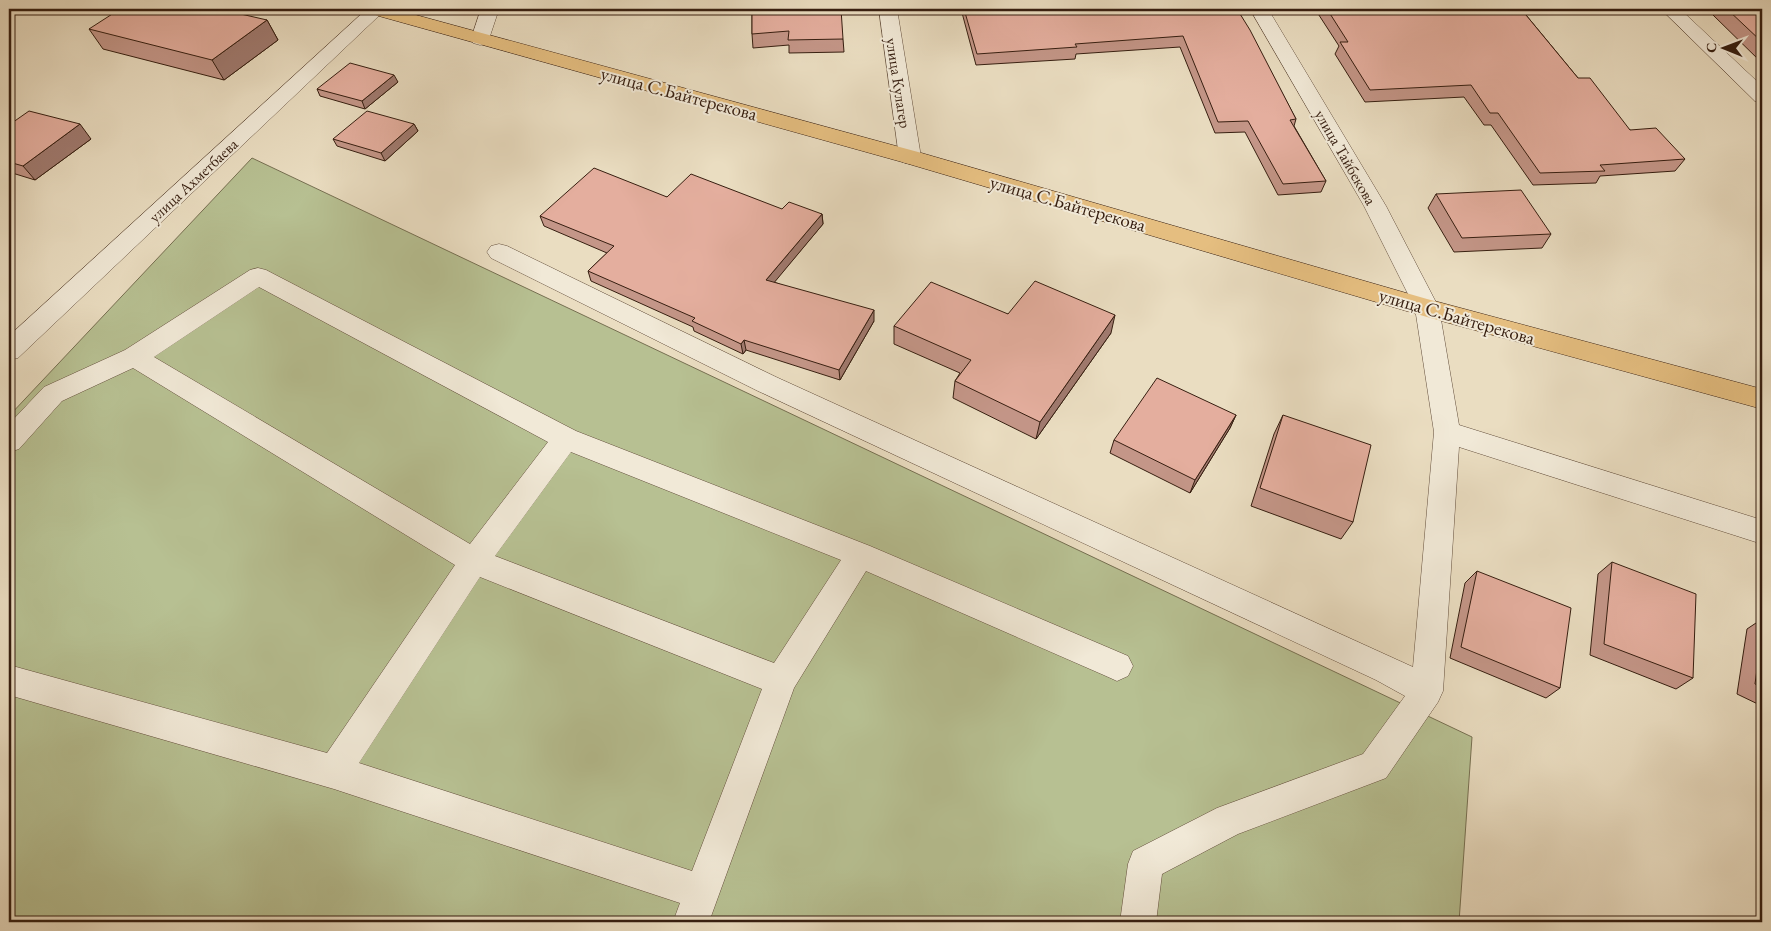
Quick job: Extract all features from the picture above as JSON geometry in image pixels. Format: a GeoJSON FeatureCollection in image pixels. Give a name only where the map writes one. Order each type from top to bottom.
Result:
{"type":"FeatureCollection","features":[{"type":"Feature","properties":{"kind":"main road","name":"улица С.Байтерекова"},"geometry":{"type":"LineString","coordinates":[[375,9],[910,157],[1427,308],[1762,400]]}},
{"type":"Feature","properties":{"kind":"street","name":"улица Ахметбаева"},"geometry":{"type":"LineString","coordinates":[[9,351],[375,9]]}},
{"type":"Feature","properties":{"kind":"street"},"geometry":{"type":"LineString","coordinates":[[480,39],[490,9]]}},
{"type":"Feature","properties":{"kind":"street","name":"улица Кулагер"},"geometry":{"type":"LineString","coordinates":[[888,9],[910,157]]}},
{"type":"Feature","properties":{"kind":"street","name":"улица Тайбекова"},"geometry":{"type":"LineString","coordinates":[[1259,9],[1375,206],[1427,308],[1447,432],[1427,691]]}},
{"type":"Feature","properties":{"kind":"street"},"geometry":{"type":"LineString","coordinates":[[1670,9],[1762,97]]}},
{"type":"Feature","properties":{"kind":"street"},"geometry":{"type":"LineString","coordinates":[[499,252],[767,384],[1387,670],[1427,691],[1374,766],[1229,820],[1146,864],[1138,922]]}},
{"type":"Feature","properties":{"kind":"street"},"geometry":{"type":"LineString","coordinates":[[9,441],[53,394],[134,357],[258,276],[566,439],[860,555],[1117,666]]}},
{"type":"Feature","properties":{"kind":"street"},"geometry":{"type":"LineString","coordinates":[[134,357],[474,561],[781,681]]}},
{"type":"Feature","properties":{"kind":"street"},"geometry":{"type":"LineString","coordinates":[[1447,432],[1762,532]]}},
{"type":"Feature","properties":{"kind":"street"},"geometry":{"type":"LineString","coordinates":[[334,772],[474,561],[566,439]]}},
{"type":"Feature","properties":{"kind":"street"},"geometry":{"type":"LineString","coordinates":[[9,680],[334,772],[696,907],[781,681],[860,555]]}},
{"type":"Feature","properties":{"kind":"green space"},"geometry":{"type":"Polygon","coordinates":[[[252,158],[1472,737],[1459,922],[9,922],[9,416],[252,158]]]}},
{"type":"Feature","properties":{"kind":"building"},"geometry":{"type":"Polygon","coordinates":[[[120,9],[219,9],[267,20],[212,60],[89,29],[120,9]]]}},
{"type":"Feature","properties":{"kind":"building"},"geometry":{"type":"Polygon","coordinates":[[[752,9],[841,9],[843,39],[788,40],[789,31],[752,34],[752,9]]]}},
{"type":"Feature","properties":{"kind":"building"},"geometry":{"type":"Polygon","coordinates":[[[964,9],[1237,9],[1250,30],[1296,119],[1290,120],[1326,181],[1283,184],[1248,121],[1218,122],[1183,36],[1075,44],[1077,47],[977,54],[964,9]]]}},
{"type":"Feature","properties":{"kind":"building"},"geometry":{"type":"Polygon","coordinates":[[[1327,9],[1521,9],[1578,78],[1590,78],[1630,130],[1656,128],[1685,159],[1600,165],[1605,171],[1540,173],[1498,113],[1490,113],[1471,85],[1370,90],[1340,42],[1348,42],[1327,9]]]}},
{"type":"Feature","properties":{"kind":"building"},"geometry":{"type":"Polygon","coordinates":[[[1727,9],[1762,9],[1762,42],[1727,9]]]}},
{"type":"Feature","properties":{"kind":"building"},"geometry":{"type":"Polygon","coordinates":[[[350,63],[394,75],[362,101],[317,89],[350,63]]]}},
{"type":"Feature","properties":{"kind":"building"},"geometry":{"type":"Polygon","coordinates":[[[29,111],[80,124],[23,166],[9,162],[9,125],[29,111]]]}},
{"type":"Feature","properties":{"kind":"building"},"geometry":{"type":"Polygon","coordinates":[[[367,111],[414,124],[381,153],[333,139],[367,111]]]}},
{"type":"Feature","properties":{"kind":"building"},"geometry":{"type":"Polygon","coordinates":[[[594,168],[667,197],[691,174],[782,209],[789,202],[822,214],[766,280],[874,310],[839,370],[744,340],[741,344],[692,321],[695,318],[588,271],[614,246],[540,216],[594,168]]]}},
{"type":"Feature","properties":{"kind":"building"},"geometry":{"type":"Polygon","coordinates":[[[1521,190],[1551,234],[1462,238],[1436,194],[1521,190]]]}},
{"type":"Feature","properties":{"kind":"building"},"geometry":{"type":"Polygon","coordinates":[[[1035,281],[1115,315],[1040,422],[955,381],[971,360],[894,326],[931,282],[1008,314],[1035,281]]]}},
{"type":"Feature","properties":{"kind":"building"},"geometry":{"type":"Polygon","coordinates":[[[1157,378],[1236,415],[1195,480],[1114,440],[1157,378]]]}},
{"type":"Feature","properties":{"kind":"building"},"geometry":{"type":"Polygon","coordinates":[[[1283,415],[1371,445],[1353,522],[1260,488],[1283,415]]]}},
{"type":"Feature","properties":{"kind":"building"},"geometry":{"type":"Polygon","coordinates":[[[1612,562],[1696,594],[1693,678],[1604,644],[1612,562]]]}},
{"type":"Feature","properties":{"kind":"building"},"geometry":{"type":"Polygon","coordinates":[[[1477,571],[1571,608],[1560,688],[1461,647],[1477,571]]]}},
{"type":"Feature","properties":{"kind":"building"},"geometry":{"type":"Polygon","coordinates":[[[1762,632],[1762,687],[1755,684],[1762,632]]]}}]}
